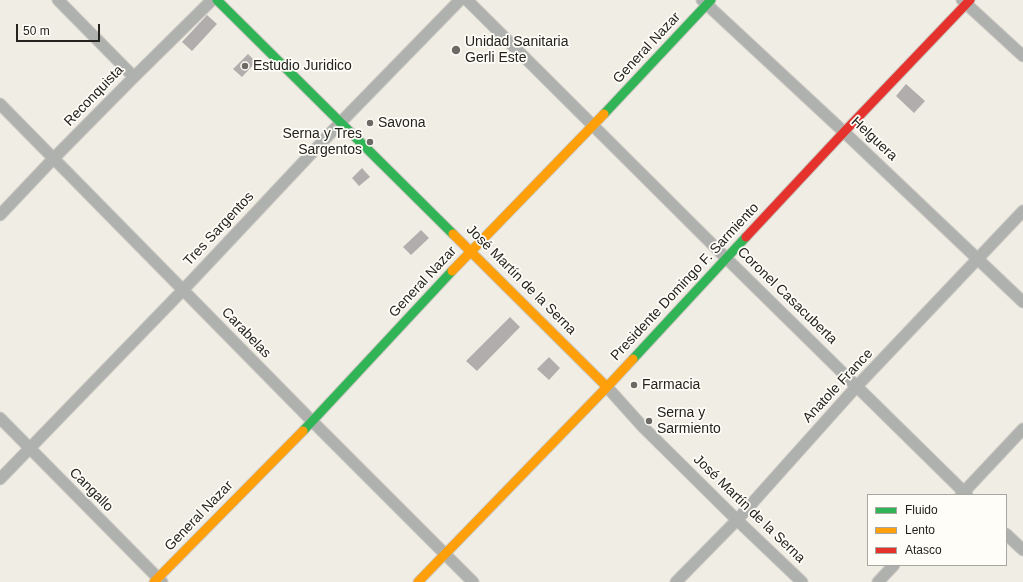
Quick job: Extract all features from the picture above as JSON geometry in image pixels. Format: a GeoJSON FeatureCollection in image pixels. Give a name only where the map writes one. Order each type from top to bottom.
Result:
{"type":"FeatureCollection","features":[{"type":"Feature","properties":{"kind":"street"},"geometry":{"type":"LineString","coordinates":[[58,0],[134,77]]}},
{"type":"Feature","properties":{"kind":"street","name":"Reconquista"},"geometry":{"type":"LineString","coordinates":[[0,216],[53,159],[212,0]]}},
{"type":"Feature","properties":{"kind":"street","name":"José Martín de la Serna"},"geometry":{"type":"LineString","coordinates":[[217,0],[340,123],[472,251],[607,387],[644,427],[737,520],[802,582]]}},
{"type":"Feature","properties":{"kind":"street","name":"Tres Sargentos"},"geometry":{"type":"LineString","coordinates":[[0,479],[183,290],[340,123],[460,0]]}},
{"type":"Feature","properties":{"kind":"street","name":"Coronel Casacuberta"},"geometry":{"type":"LineString","coordinates":[[467,0],[964,494]]}},
{"type":"Feature","properties":{"kind":"street","name":"General Nazar"},"geometry":{"type":"LineString","coordinates":[[158,581],[593,126],[706,1]]}},
{"type":"Feature","properties":{"kind":"street","name":"Helguera"},"geometry":{"type":"LineString","coordinates":[[706,1],[1023,302]]}},
{"type":"Feature","properties":{"kind":"street"},"geometry":{"type":"LineString","coordinates":[[966,1],[1023,56]]}},
{"type":"Feature","properties":{"kind":"street","name":"Presidente Domingo F. Sarmiento"},"geometry":{"type":"LineString","coordinates":[[418,582],[607,387],[966,1]]}},
{"type":"Feature","properties":{"kind":"street","name":"Carabelas"},"geometry":{"type":"LineString","coordinates":[[0,104],[473,582]]}},
{"type":"Feature","properties":{"kind":"street","name":"Anatole France"},"geometry":{"type":"LineString","coordinates":[[676,582],[737,520],[857,386],[1023,211]]}},
{"type":"Feature","properties":{"kind":"street","name":"Cangallo"},"geometry":{"type":"LineString","coordinates":[[0,418],[158,581]]}},
{"type":"Feature","properties":{"kind":"street"},"geometry":{"type":"LineString","coordinates":[[964,494],[1023,429]]}},
{"type":"Feature","properties":{"kind":"street"},"geometry":{"type":"LineString","coordinates":[[1007,535],[1023,550]]}},
{"type":"Feature","properties":{"kind":"street"},"geometry":{"type":"LineString","coordinates":[[878,582],[893,566]]}},
{"type":"Feature","properties":{"kind":"building"},"geometry":{"type":"Polygon","coordinates":[[[207,15],[217,24],[192,51],[182,42],[207,15]]]}},
{"type":"Feature","properties":{"kind":"building","name":"Estudio Juridico"},"geometry":{"type":"Polygon","coordinates":[[[248,54],[256,62],[242,77],[233,69],[248,54]]]}},
{"type":"Feature","properties":{"kind":"building"},"geometry":{"type":"Polygon","coordinates":[[[906,84],[925,101],[914,113],[896,96],[906,84]]]}},
{"type":"Feature","properties":{"kind":"building"},"geometry":{"type":"Polygon","coordinates":[[[362,168],[370,177],[359,186],[352,178],[362,168]]]}},
{"type":"Feature","properties":{"kind":"building"},"geometry":{"type":"Polygon","coordinates":[[[421,230],[429,238],[411,255],[403,247],[421,230]]]}},
{"type":"Feature","properties":{"kind":"building"},"geometry":{"type":"Polygon","coordinates":[[[510,317],[520,327],[477,371],[466,361],[510,317]]]}},
{"type":"Feature","properties":{"kind":"building"},"geometry":{"type":"Polygon","coordinates":[[[549,357],[560,368],[549,380],[537,369],[549,357]]]}},
{"type":"Feature","properties":{"kind":"traffic: fast"},"geometry":{"type":"LineString","coordinates":[[217,0],[453,234]]}},
{"type":"Feature","properties":{"kind":"traffic: fast"},"geometry":{"type":"LineString","coordinates":[[604,114],[711,0]]}},
{"type":"Feature","properties":{"kind":"traffic: fast"},"geometry":{"type":"LineString","coordinates":[[633,359],[746,237]]}},
{"type":"Feature","properties":{"kind":"traffic: fast"},"geometry":{"type":"LineString","coordinates":[[303,431],[452,271]]}},
{"type":"Feature","properties":{"kind":"traffic: slow"},"geometry":{"type":"LineString","coordinates":[[452,271],[604,114]]}},
{"type":"Feature","properties":{"kind":"traffic: slow"},"geometry":{"type":"LineString","coordinates":[[453,234],[607,387]]}},
{"type":"Feature","properties":{"kind":"traffic: slow"},"geometry":{"type":"LineString","coordinates":[[418,582],[633,359]]}},
{"type":"Feature","properties":{"kind":"traffic: slow"},"geometry":{"type":"LineString","coordinates":[[154,582],[303,431]]}},
{"type":"Feature","properties":{"kind":"traffic: jam"},"geometry":{"type":"LineString","coordinates":[[746,237],[970,0]]}},
{"type":"Feature","properties":{"kind":"place","name":"Unidad Sanitaria Gerli Este"},"geometry":{"type":"Point","coordinates":[456,50]}},
{"type":"Feature","properties":{"kind":"place","name":"Estudio Juridico"},"geometry":{"type":"Point","coordinates":[245,66]}},
{"type":"Feature","properties":{"kind":"place","name":"Savona"},"geometry":{"type":"Point","coordinates":[370,123]}},
{"type":"Feature","properties":{"kind":"place","name":"Serna y Tres Sargentos"},"geometry":{"type":"Point","coordinates":[370,142]}},
{"type":"Feature","properties":{"kind":"place","name":"Farmacia"},"geometry":{"type":"Point","coordinates":[634,385]}},
{"type":"Feature","properties":{"kind":"place","name":"Serna y Sarmiento"},"geometry":{"type":"Point","coordinates":[649,421]}}]}
